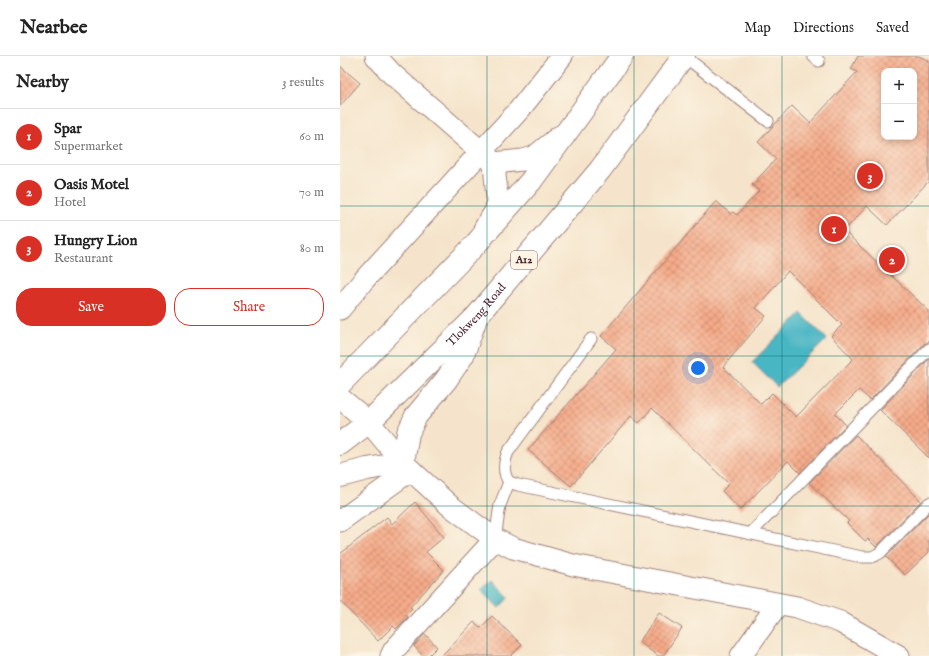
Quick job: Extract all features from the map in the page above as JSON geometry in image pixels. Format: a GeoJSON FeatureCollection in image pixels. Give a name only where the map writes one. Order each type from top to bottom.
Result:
{"type":"FeatureCollection","features":[{"type":"Feature","properties":{"kind":"main road"},"geometry":{"type":"LineString","coordinates":[[340,384],[475,245],[531,181],[622,56]]}},
{"type":"Feature","properties":{"kind":"main road","name":"Tlokweng Road"},"geometry":{"type":"LineString","coordinates":[[340,444],[369,422],[476,317],[600,170],[684,56]]}},
{"type":"Feature","properties":{"kind":"main road"},"geometry":{"type":"LineString","coordinates":[[340,476],[367,468],[407,467],[408,433],[416,416],[446,380],[463,355],[476,317]]}},
{"type":"Feature","properties":{"kind":"street"},"geometry":{"type":"LineString","coordinates":[[376,56],[392,74],[488,157],[523,160],[534,157],[571,128]]}},
{"type":"Feature","properties":{"kind":"street"},"geometry":{"type":"LineString","coordinates":[[340,309],[362,281],[488,157],[520,109],[562,56]]}},
{"type":"Feature","properties":{"kind":"street"},"geometry":{"type":"LineString","coordinates":[[475,245],[496,210],[497,198],[488,157]]}},
{"type":"Feature","properties":{"kind":"street"},"geometry":{"type":"LineString","coordinates":[[340,398],[369,422],[407,467],[449,505],[495,539],[519,550],[573,565],[798,607],[840,622],[899,656]]}},
{"type":"Feature","properties":{"kind":"street"},"geometry":{"type":"LineString","coordinates":[[340,521],[407,467]]}},
{"type":"Feature","properties":{"kind":"street"},"geometry":{"type":"LineString","coordinates":[[391,656],[394,650],[495,539]]}},
{"type":"Feature","properties":{"kind":"street"},"geometry":{"type":"LineString","coordinates":[[741,656],[778,604]]}},
{"type":"Feature","properties":{"kind":"lane"},"geometry":{"type":"LineString","coordinates":[[684,56],[768,121]]}},
{"type":"Feature","properties":{"kind":"lane"},"geometry":{"type":"LineString","coordinates":[[495,539],[500,505],[509,482],[504,469],[508,452],[591,339]]}},
{"type":"Feature","properties":{"kind":"lane"},"geometry":{"type":"LineString","coordinates":[[751,533],[929,349]]}},
{"type":"Feature","properties":{"kind":"lane"},"geometry":{"type":"LineString","coordinates":[[509,482],[862,557],[872,557],[880,553],[929,502]]}},
{"type":"Feature","properties":{"kind":"water"},"geometry":{"type":"Polygon","coordinates":[[[801,313],[827,339],[777,387],[752,362],[801,313]]]}},
{"type":"Feature","properties":{"kind":"water"},"geometry":{"type":"Polygon","coordinates":[[[492,580],[509,597],[499,608],[481,590],[492,580]]]}},
{"type":"Feature","properties":{"kind":"building"},"geometry":{"type":"Polygon","coordinates":[[[858,56],[919,56],[929,61],[929,181],[887,225],[867,206],[844,231],[929,311],[929,342],[924,344],[870,400],[859,390],[835,414],[846,425],[800,473],[788,461],[740,510],[722,491],[729,484],[652,408],[639,423],[631,416],[571,486],[528,450],[616,349],[601,336],[716,201],[731,214],[733,212],[737,215],[759,191],[752,185],[776,159],[758,142],[792,106],[810,123],[857,72],[851,69],[858,56]],[[788,271],[756,308],[766,316],[723,367],[761,404],[772,393],[796,417],[853,359],[831,336],[842,325],[788,271]]]}},
{"type":"Feature","properties":{"kind":"building"},"geometry":{"type":"Polygon","coordinates":[[[340,66],[360,83],[340,106],[340,66]]]}},
{"type":"Feature","properties":{"kind":"building"},"geometry":{"type":"Polygon","coordinates":[[[929,359],[929,458],[880,410],[929,359]]]}},
{"type":"Feature","properties":{"kind":"building"},"geometry":{"type":"Polygon","coordinates":[[[856,435],[921,501],[876,547],[868,539],[865,541],[847,523],[849,521],[809,483],[856,435]]]}},
{"type":"Feature","properties":{"kind":"building"},"geometry":{"type":"Polygon","coordinates":[[[415,502],[444,537],[426,552],[444,570],[410,607],[412,608],[405,615],[408,617],[396,629],[393,626],[378,641],[340,601],[340,554],[387,517],[392,524],[415,502]]]}},
{"type":"Feature","properties":{"kind":"building"},"geometry":{"type":"Polygon","coordinates":[[[929,513],[929,552],[905,575],[886,557],[929,513]]]}},
{"type":"Feature","properties":{"kind":"building"},"geometry":{"type":"Polygon","coordinates":[[[659,613],[682,628],[663,656],[658,656],[639,642],[659,613]]]}},
{"type":"Feature","properties":{"kind":"building"},"geometry":{"type":"Polygon","coordinates":[[[492,616],[522,645],[511,656],[441,656],[474,622],[481,628],[492,616]]]}},
{"type":"Feature","properties":{"kind":"building"},"geometry":{"type":"Polygon","coordinates":[[[425,634],[437,647],[428,656],[423,656],[414,646],[425,634]]]}},
{"type":"Feature","properties":{"kind":"place","name":"Hungry Lion"},"geometry":{"type":"Point","coordinates":[870,176]}},
{"type":"Feature","properties":{"kind":"place","name":"Spar"},"geometry":{"type":"Point","coordinates":[834,229]}},
{"type":"Feature","properties":{"kind":"place","name":"Oasis Motel"},"geometry":{"type":"Point","coordinates":[892,260]}}]}
